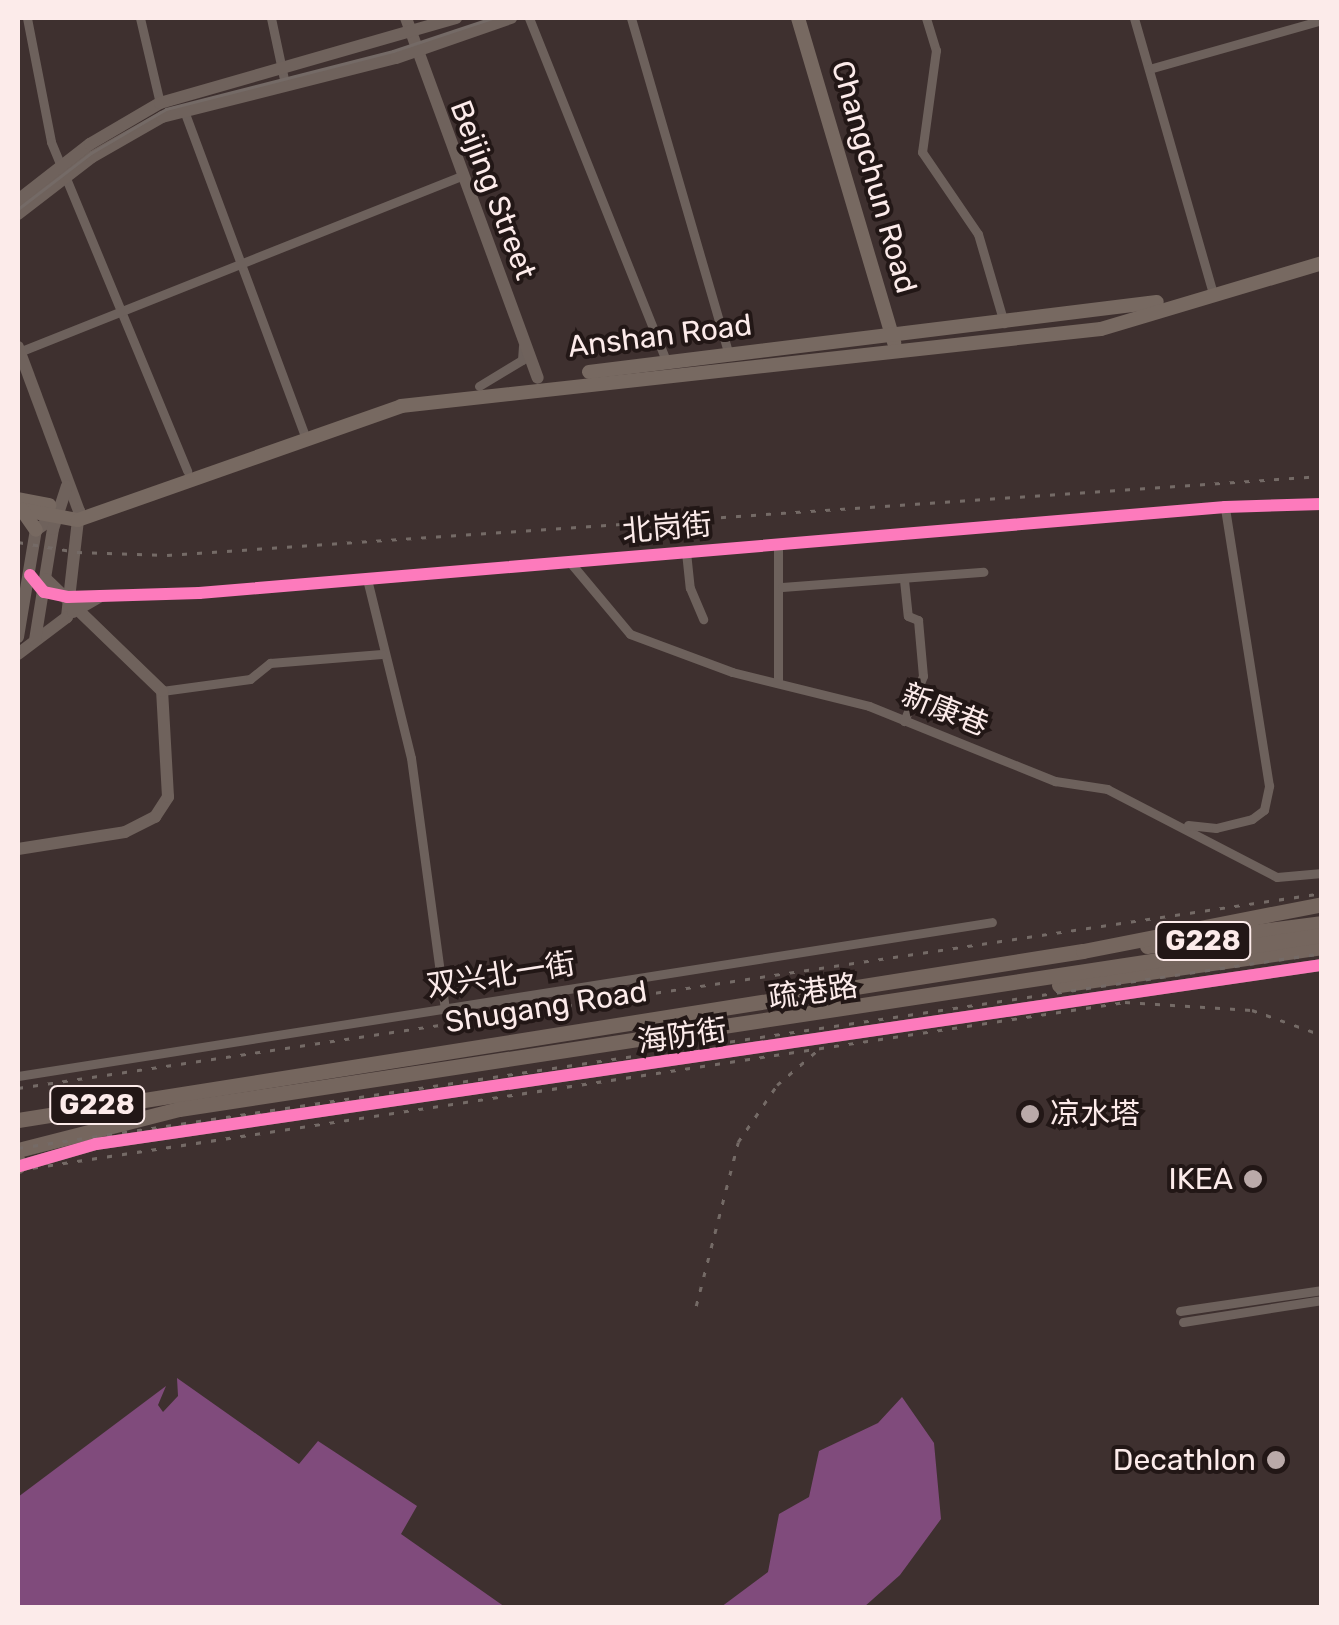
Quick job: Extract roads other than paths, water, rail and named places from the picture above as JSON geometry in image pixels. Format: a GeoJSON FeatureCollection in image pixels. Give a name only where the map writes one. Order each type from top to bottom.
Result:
{"type":"FeatureCollection","features":[{"type":"Feature","properties":{"kind":"highway"},"geometry":{"type":"LineString","coordinates":[[1083,951],[1322,904]]}},
{"type":"Feature","properties":{"kind":"highway"},"geometry":{"type":"LineString","coordinates":[[1199,927],[1322,915]]}},
{"type":"Feature","properties":{"kind":"highway","name":"G228"},"geometry":{"type":"LineString","coordinates":[[1083,951],[1322,924]]}},
{"type":"Feature","properties":{"kind":"highway"},"geometry":{"type":"LineString","coordinates":[[1204,959],[1322,935]]}},
{"type":"Feature","properties":{"kind":"highway","name":"疏港路"},"geometry":{"type":"LineString","coordinates":[[668,1035],[742,1030],[1204,959],[1322,947]]}},
{"type":"Feature","properties":{"kind":"highway","name":"Shugang Road"},"geometry":{"type":"LineString","coordinates":[[18,1120],[1083,951]]}},
{"type":"Feature","properties":{"kind":"highway","name":"Shugang Road"},"geometry":{"type":"LineString","coordinates":[[18,1161],[180,1109],[668,1035]]}},
{"type":"Feature","properties":{"kind":"main road","name":"Changchun Road"},"geometry":{"type":"LineString","coordinates":[[798,18],[895,345]]}},
{"type":"Feature","properties":{"kind":"main road","name":"Anshan Road"},"geometry":{"type":"LineString","coordinates":[[19,506],[56,517],[81,519],[388,399],[729,356],[1100,329],[1322,254]]}},
{"type":"Feature","properties":{"kind":"main road","name":"Anshan Road"},"geometry":{"type":"LineString","coordinates":[[81,519],[187,472],[401,406],[895,345],[1143,306],[1322,263]]}},
{"type":"Feature","properties":{"kind":"main road"},"geometry":{"type":"LineString","coordinates":[[19,506],[36,530]]}},
{"type":"Feature","properties":{"kind":"street"},"geometry":{"type":"LineString","coordinates":[[26,18],[41,107],[187,472]]}},
{"type":"Feature","properties":{"kind":"street"},"geometry":{"type":"LineString","coordinates":[[142,18],[160,103]]}},
{"type":"Feature","properties":{"kind":"street"},"geometry":{"type":"LineString","coordinates":[[272,18],[285,84]]}},
{"type":"Feature","properties":{"kind":"street","name":"Beijing Street"},"geometry":{"type":"LineString","coordinates":[[406,18],[414,50],[538,378]]}},
{"type":"Feature","properties":{"kind":"street"},"geometry":{"type":"LineString","coordinates":[[18,214],[66,169],[182,102],[456,18]]}},
{"type":"Feature","properties":{"kind":"street"},"geometry":{"type":"LineString","coordinates":[[18,200],[160,103],[285,84],[414,50],[511,18]]}},
{"type":"Feature","properties":{"kind":"street"},"geometry":{"type":"LineString","coordinates":[[529,18],[667,363]]}},
{"type":"Feature","properties":{"kind":"street"},"geometry":{"type":"LineString","coordinates":[[631,18],[729,356]]}},
{"type":"Feature","properties":{"kind":"street"},"geometry":{"type":"LineString","coordinates":[[926,18],[936,50],[922,152],[978,234],[1005,326]]}},
{"type":"Feature","properties":{"kind":"street"},"geometry":{"type":"LineString","coordinates":[[1134,18],[1212,290]]}},
{"type":"Feature","properties":{"kind":"street"},"geometry":{"type":"LineString","coordinates":[[1148,69],[1322,20]]}},
{"type":"Feature","properties":{"kind":"street"},"geometry":{"type":"LineString","coordinates":[[182,102],[304,434]]}},
{"type":"Feature","properties":{"kind":"street"},"geometry":{"type":"LineString","coordinates":[[70,608],[68,580],[81,519],[18,349],[462,176]]}},
{"type":"Feature","properties":{"kind":"street"},"geometry":{"type":"LineString","coordinates":[[480,386],[522,360],[523,338]]}},
{"type":"Feature","properties":{"kind":"street"},"geometry":{"type":"LineString","coordinates":[[18,654],[39,621],[56,517],[67,478]]}},
{"type":"Feature","properties":{"kind":"street","name":"北岗街"},"geometry":{"type":"LineString","coordinates":[[101,596],[368,579],[1226,507],[1322,504]]}},
{"type":"Feature","properties":{"kind":"street"},"geometry":{"type":"LineString","coordinates":[[1222,845],[1227,830],[1264,810],[1269,786],[1226,507]]}},
{"type":"Feature","properties":{"kind":"street"},"geometry":{"type":"LineString","coordinates":[[18,638],[20,593],[30,575],[36,530],[56,517]]}},
{"type":"Feature","properties":{"kind":"street"},"geometry":{"type":"LineString","coordinates":[[778,544],[782,587],[778,683]]}},
{"type":"Feature","properties":{"kind":"street"},"geometry":{"type":"LineString","coordinates":[[686,552],[690,588],[703,619]]}},
{"type":"Feature","properties":{"kind":"street","name":"新康巷"},"geometry":{"type":"LineString","coordinates":[[570,561],[630,634],[904,720],[1055,781],[1107,789],[1222,845],[1276,877],[1322,874]]}},
{"type":"Feature","properties":{"kind":"street"},"geometry":{"type":"LineString","coordinates":[[782,587],[983,572]]}},
{"type":"Feature","properties":{"kind":"street"},"geometry":{"type":"LineString","coordinates":[[18,849],[125,832],[164,807],[169,770],[162,690],[30,575]]}},
{"type":"Feature","properties":{"kind":"street"},"geometry":{"type":"LineString","coordinates":[[368,579],[382,654],[411,758],[446,1009]]}},
{"type":"Feature","properties":{"kind":"street"},"geometry":{"type":"LineString","coordinates":[[904,580],[908,616],[918,620],[923,676],[904,720]]}},
{"type":"Feature","properties":{"kind":"street"},"geometry":{"type":"LineString","coordinates":[[20,593],[45,586]]}},
{"type":"Feature","properties":{"kind":"street"},"geometry":{"type":"LineString","coordinates":[[24,646],[70,608],[101,596]]}},
{"type":"Feature","properties":{"kind":"street"},"geometry":{"type":"LineString","coordinates":[[162,690],[250,679],[270,663],[382,654]]}},
{"type":"Feature","properties":{"kind":"street"},"geometry":{"type":"LineString","coordinates":[[1180,824],[1238,824]]}},
{"type":"Feature","properties":{"kind":"street","name":"双兴北一街"},"geometry":{"type":"LineString","coordinates":[[18,1076],[992,922]]}},
{"type":"Feature","properties":{"kind":"street","name":"海防街"},"geometry":{"type":"LineString","coordinates":[[18,1161],[1322,965]]}},
{"type":"Feature","properties":{"kind":"street"},"geometry":{"type":"LineString","coordinates":[[1322,1290],[1182,1316],[1322,1300]]}},
{"type":"Feature","properties":{"kind":"tram line"},"geometry":{"type":"LineString","coordinates":[[18,209],[91,153],[166,109],[393,51],[492,18]]}},
{"type":"Feature","properties":{"kind":"railway"},"geometry":{"type":"LineString","coordinates":[[18,542],[77,552],[167,555],[1322,476]]}},
{"type":"Feature","properties":{"kind":"railway"},"geometry":{"type":"LineString","coordinates":[[18,1088],[1322,893]]}},
{"type":"Feature","properties":{"kind":"railway"},"geometry":{"type":"LineString","coordinates":[[18,1148],[1322,953]]}},
{"type":"Feature","properties":{"kind":"railway"},"geometry":{"type":"LineString","coordinates":[[18,1170],[1125,1002],[1252,1010],[1322,1035]]}},
{"type":"Feature","properties":{"kind":"railway"},"geometry":{"type":"LineString","coordinates":[[696,1306],[738,1142],[777,1085],[819,1049]]}},
{"type":"Feature","properties":{"kind":"place","name":"凉水塔"},"geometry":{"type":"Point","coordinates":[1030,1114]}},
{"type":"Feature","properties":{"kind":"place","name":"IKEA"},"geometry":{"type":"Point","coordinates":[1253,1179]}},
{"type":"Feature","properties":{"kind":"place","name":"Decathlon"},"geometry":{"type":"Point","coordinates":[1276,1460]}}]}
